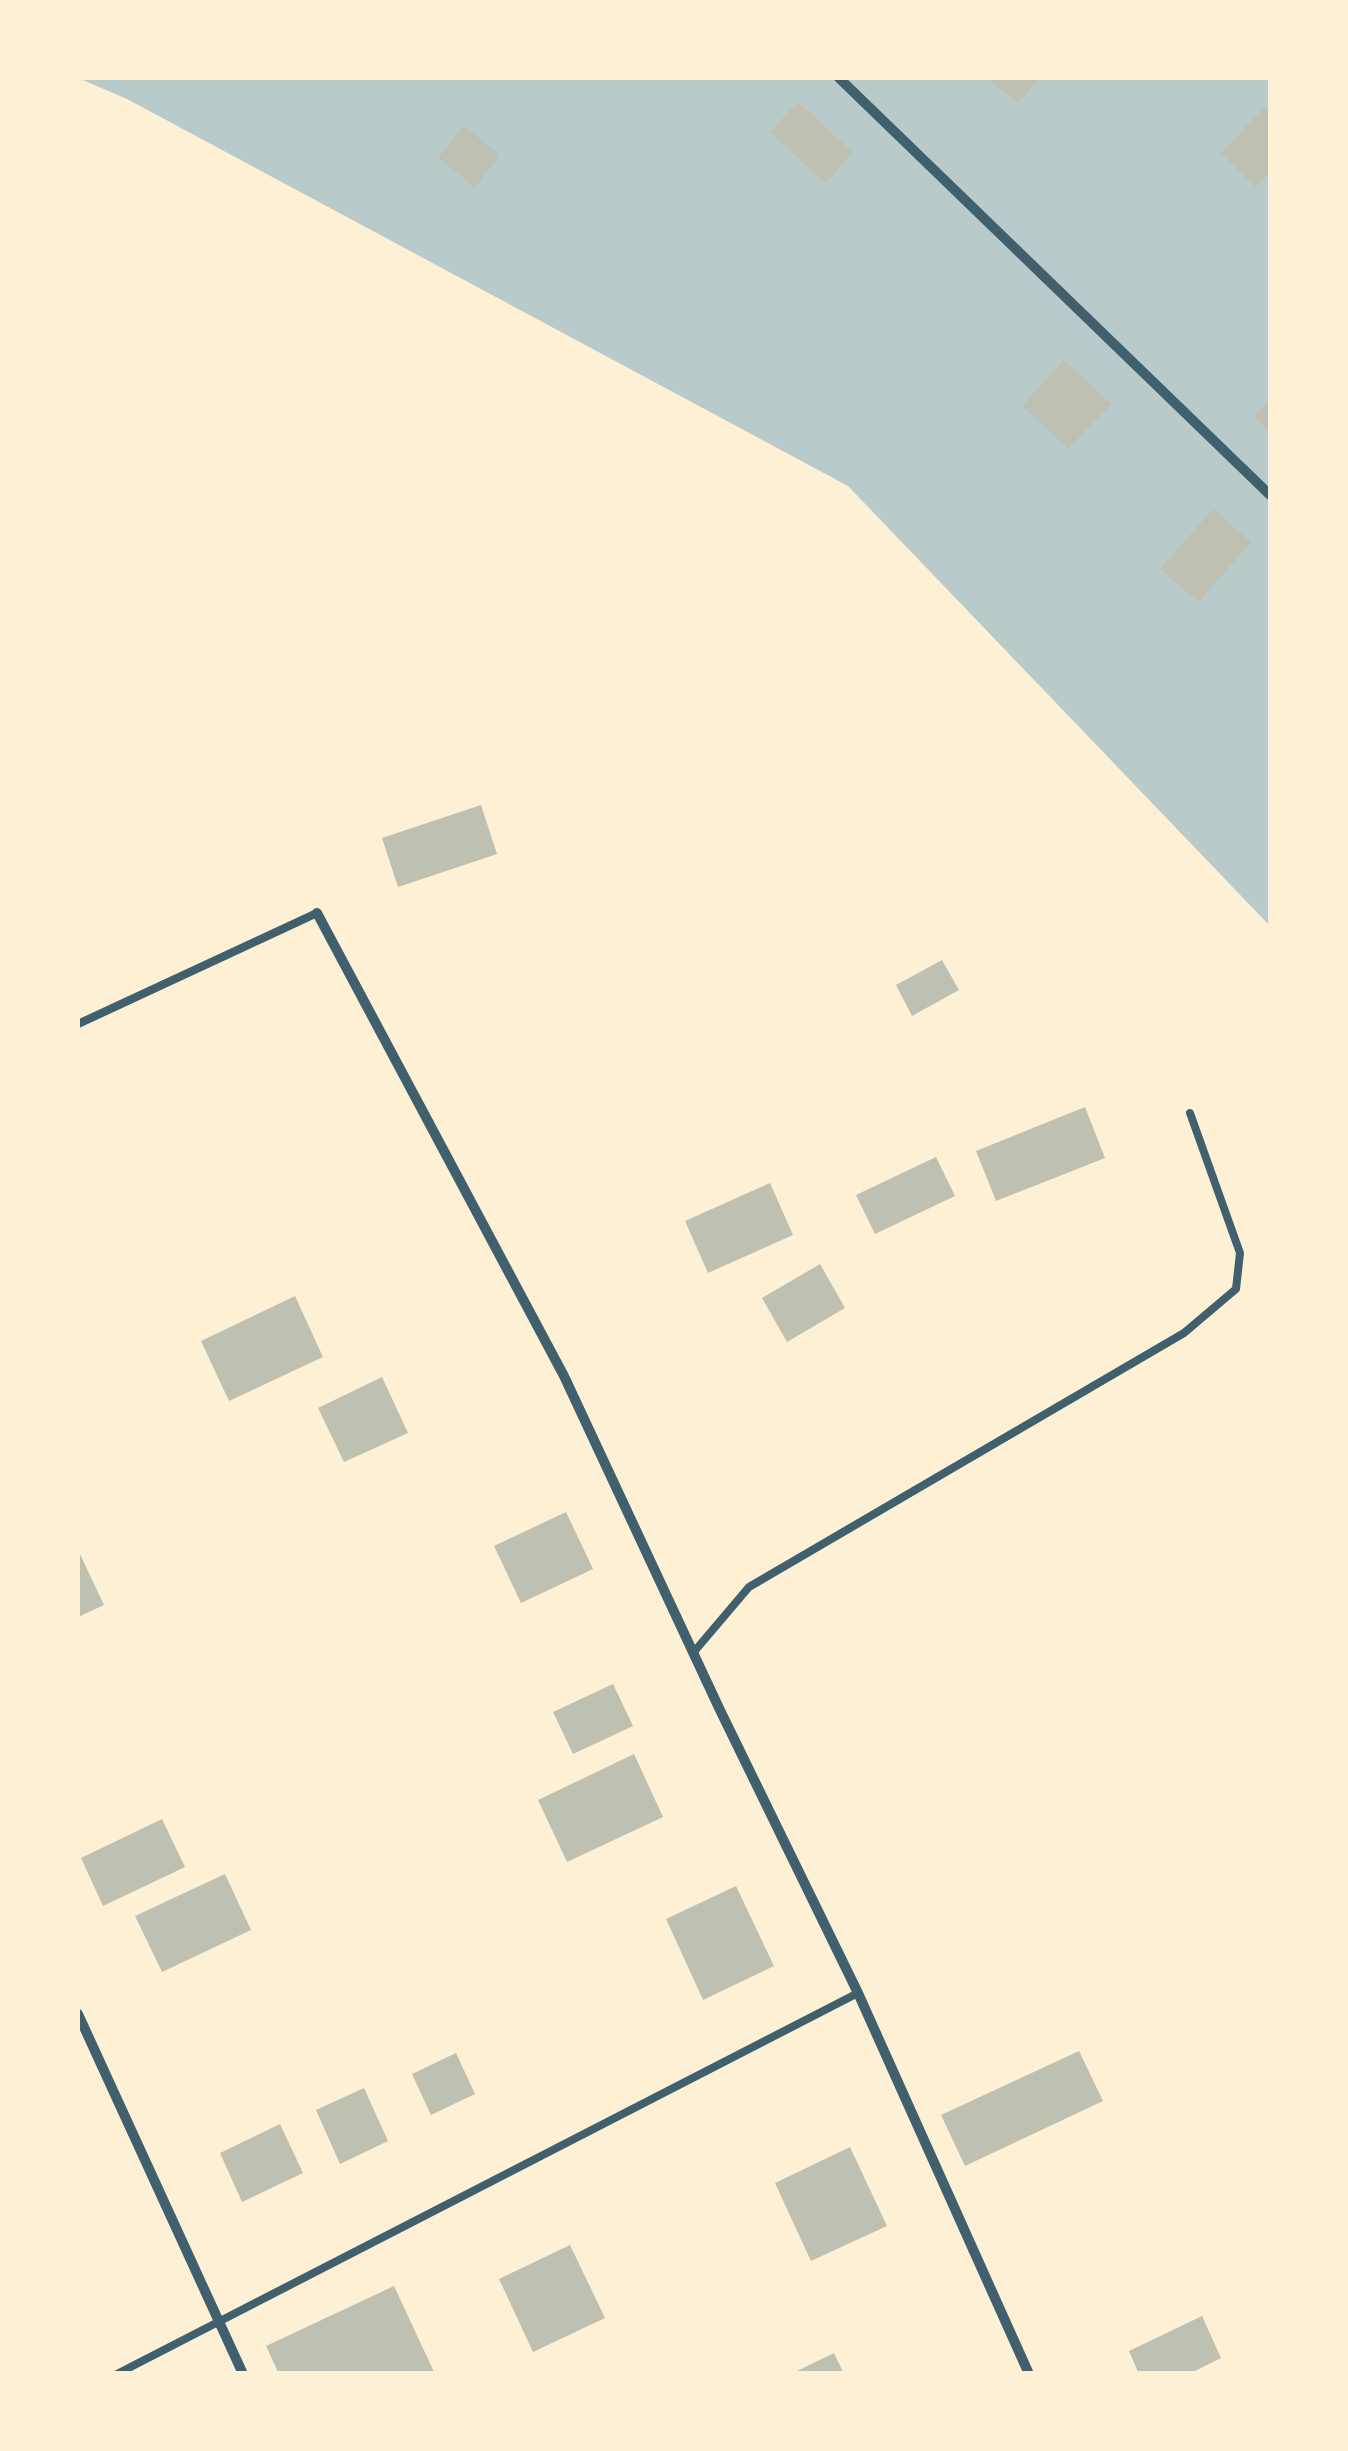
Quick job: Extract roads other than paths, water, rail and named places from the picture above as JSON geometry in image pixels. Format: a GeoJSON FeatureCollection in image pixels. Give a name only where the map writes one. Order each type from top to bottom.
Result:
{"type":"FeatureCollection","features":[{"type":"Feature","properties":{"kind":"street"},"geometry":{"type":"LineString","coordinates":[[839,78],[1270,495]]}},
{"type":"Feature","properties":{"kind":"street"},"geometry":{"type":"LineString","coordinates":[[317,912],[564,1376],[692,1653],[858,1993],[1029,2374]]}},
{"type":"Feature","properties":{"kind":"street"},"geometry":{"type":"LineString","coordinates":[[78,2014],[242,2374]]}},
{"type":"Feature","properties":{"kind":"lane"},"geometry":{"type":"LineString","coordinates":[[78,1024],[317,912]]}},
{"type":"Feature","properties":{"kind":"lane"},"geometry":{"type":"LineString","coordinates":[[692,1653],[749,1586],[1184,1332],[1236,1289],[1240,1253],[1190,1113]]}},
{"type":"Feature","properties":{"kind":"lane"},"geometry":{"type":"LineString","coordinates":[[117,2374],[858,1993]]}}]}
